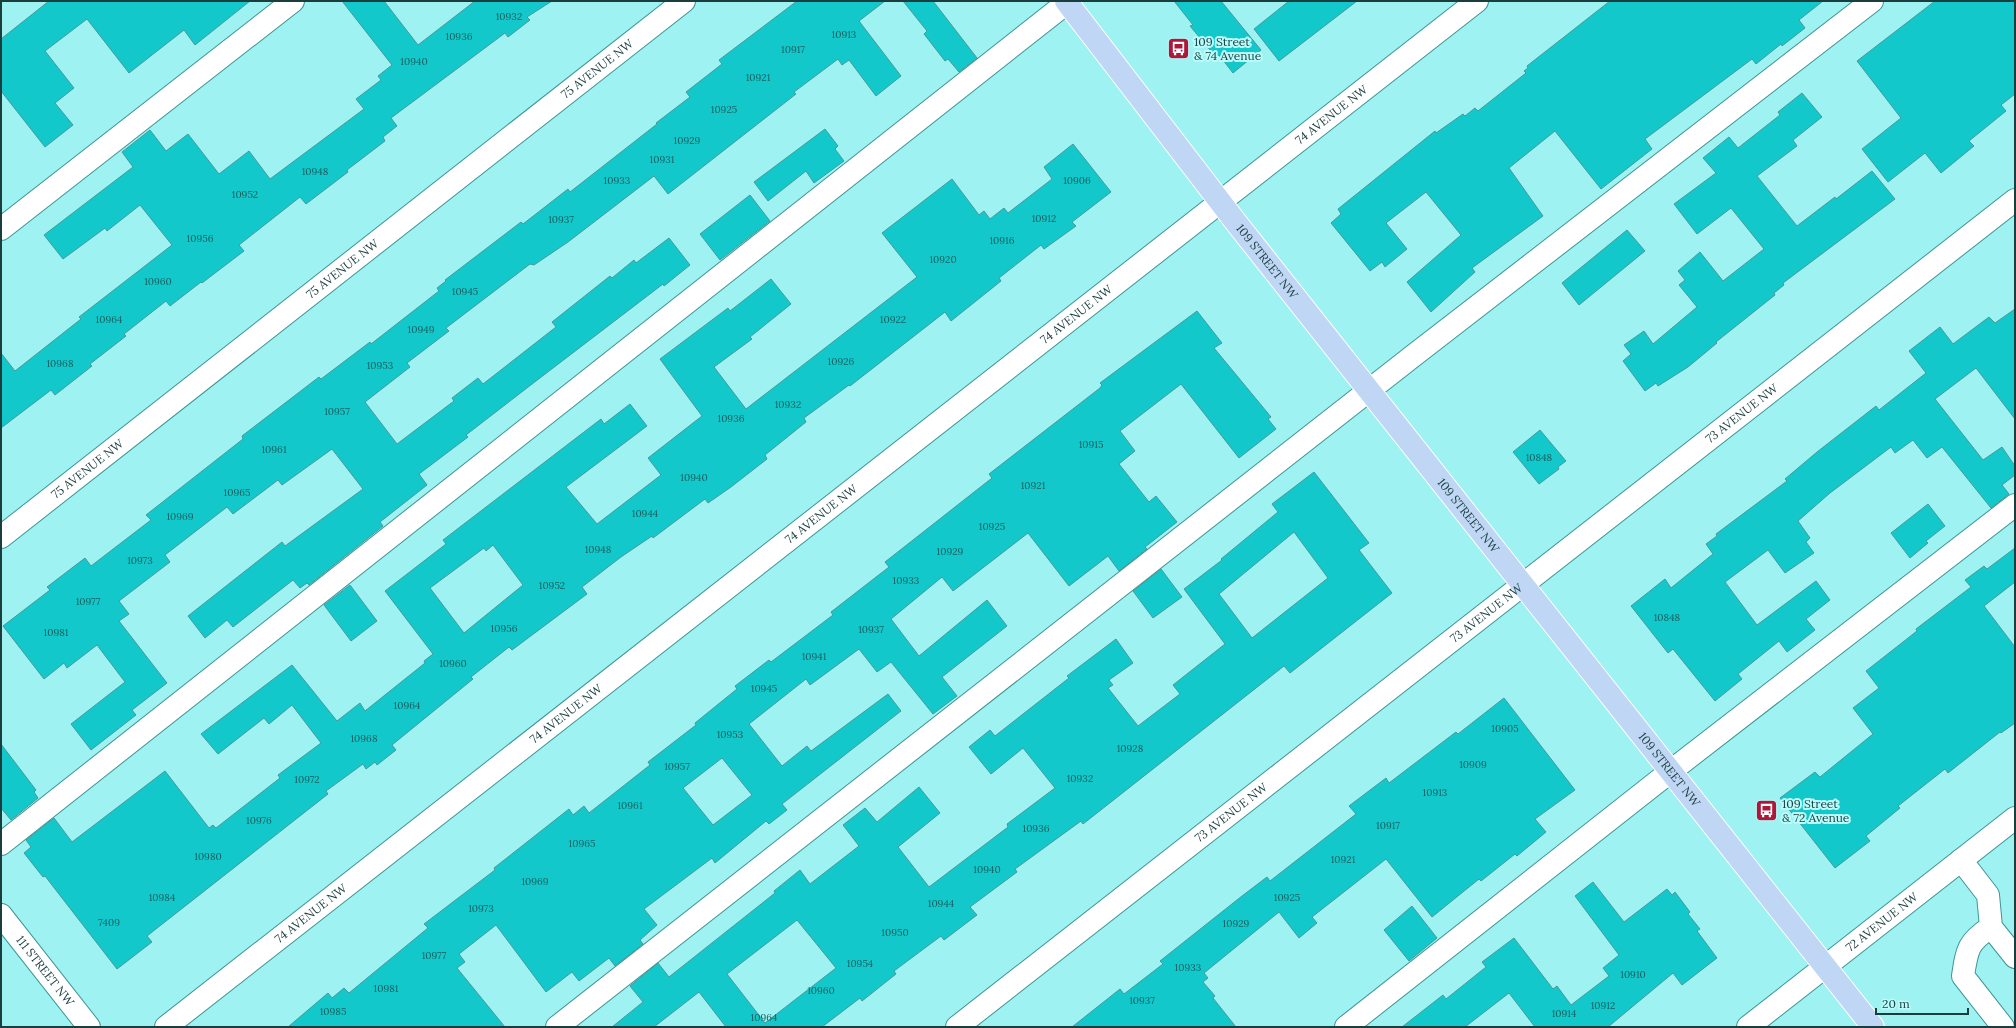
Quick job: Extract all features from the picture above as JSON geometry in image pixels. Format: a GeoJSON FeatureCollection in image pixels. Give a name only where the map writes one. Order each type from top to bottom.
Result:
{"type":"FeatureCollection","features":[{"type":"Feature","properties":{"kind":"main road","name":"109 STREET NW"},"geometry":{"type":"LineString","coordinates":[[1067,2],[1220,202],[1873,1027]]}},
{"type":"Feature","properties":{"kind":"street"},"geometry":{"type":"LineString","coordinates":[[1,229],[293,1]]}},
{"type":"Feature","properties":{"kind":"street","name":"75 AVENUE NW"},"geometry":{"type":"LineString","coordinates":[[1,537],[684,1]]}},
{"type":"Feature","properties":{"kind":"street","name":"74 AVENUE NW"},"geometry":{"type":"LineString","coordinates":[[166,1027],[1477,1]]}},
{"type":"Feature","properties":{"kind":"street"},"geometry":{"type":"LineString","coordinates":[[557,1027],[1369,391],[1872,1]]}},
{"type":"Feature","properties":{"kind":"street"},"geometry":{"type":"LineString","coordinates":[[1,844],[1067,2]]}},
{"type":"Feature","properties":{"kind":"street","name":"73 AVENUE NW"},"geometry":{"type":"LineString","coordinates":[[957,1027],[2015,200]]}},
{"type":"Feature","properties":{"kind":"street"},"geometry":{"type":"LineString","coordinates":[[1346,1027],[1671,771],[2015,505]]}},
{"type":"Feature","properties":{"kind":"street","name":"72 AVENUE NW"},"geometry":{"type":"LineString","coordinates":[[1748,1027],[2015,818]]}},
{"type":"Feature","properties":{"kind":"street"},"geometry":{"type":"LineString","coordinates":[[1962,860],[1988,895],[1991,927],[2015,957]]}},
{"type":"Feature","properties":{"kind":"street","name":"111 STREET NW"},"geometry":{"type":"LineString","coordinates":[[1,915],[89,1027]]}},
{"type":"Feature","properties":{"kind":"street"},"geometry":{"type":"LineString","coordinates":[[1991,927],[1975,938],[1966,954],[1964,976],[2003,1027]]}},
{"type":"Feature","properties":{"kind":"building"},"geometry":{"type":"Polygon","coordinates":[[[49,1],[250,1],[195,45],[184,30],[129,73],[87,19],[45,51],[74,88],[55,103],[73,125],[45,147],[1,91],[1,39],[49,1]]]}},
{"type":"Feature","properties":{"kind":"building"},"geometry":{"type":"Polygon","coordinates":[[[342,1],[384,1],[418,45],[475,1],[552,1],[527,17],[530,20],[508,37],[505,33],[391,118],[397,126],[383,137],[385,141],[347,170],[348,172],[306,204],[300,197],[239,245],[244,251],[170,306],[166,301],[124,334],[126,336],[90,364],[92,366],[55,395],[51,390],[1,428],[1,353],[15,371],[81,319],[79,317],[172,245],[140,205],[107,231],[105,228],[63,259],[44,235],[133,167],[122,152],[150,130],[166,151],[188,134],[219,174],[249,151],[270,179],[364,109],[356,99],[381,80],[378,76],[392,65],[342,1]]]}},
{"type":"Feature","properties":{"kind":"building"},"geometry":{"type":"Polygon","coordinates":[[[797,1],[885,1],[859,21],[901,76],[876,96],[849,60],[842,65],[838,59],[794,92],[796,94],[668,194],[654,176],[568,242],[534,265],[530,264],[446,328],[449,331],[407,363],[410,367],[365,402],[397,444],[454,401],[452,398],[478,378],[483,384],[556,327],[552,322],[610,276],[612,278],[634,260],[636,263],[669,238],[690,265],[536,381],[466,435],[468,437],[419,474],[427,485],[380,522],[383,526],[309,585],[307,583],[300,588],[293,580],[233,627],[227,620],[205,638],[188,616],[282,542],[285,546],[363,489],[332,449],[282,485],[278,480],[233,514],[227,507],[165,555],[170,562],[119,601],[129,614],[119,621],[167,683],[132,710],[136,715],[91,750],[71,724],[125,682],[97,645],[67,668],[64,663],[44,679],[3,626],[50,590],[47,587],[85,558],[91,566],[151,520],[146,515],[243,439],[242,436],[319,377],[321,379],[370,342],[371,344],[439,291],[437,288],[446,281],[445,280],[521,222],[523,224],[568,189],[570,192],[657,124],[656,123],[690,97],[686,92],[722,64],[719,60],[797,1]]]}},
{"type":"Feature","properties":{"kind":"building"},"geometry":{"type":"Polygon","coordinates":[[[903,1],[933,1],[977,58],[959,72],[948,59],[945,61],[924,34],[927,31],[903,1]]]}},
{"type":"Feature","properties":{"kind":"building"},"geometry":{"type":"Polygon","coordinates":[[[1174,1],[1221,1],[1261,50],[1233,73],[1219,55],[1216,57],[1190,26],[1193,25],[1174,1]]]}},
{"type":"Feature","properties":{"kind":"building"},"geometry":{"type":"Polygon","coordinates":[[[1289,1],[1357,1],[1279,61],[1254,29],[1289,1]]]}},
{"type":"Feature","properties":{"kind":"building"},"geometry":{"type":"Polygon","coordinates":[[[1610,1],[1823,1],[1799,20],[1805,28],[1782,46],[1781,44],[1756,64],[1752,59],[1645,139],[1652,149],[1601,189],[1555,131],[1509,168],[1543,216],[1472,268],[1475,272],[1431,312],[1407,282],[1461,235],[1426,192],[1386,223],[1407,249],[1385,267],[1382,262],[1370,271],[1331,223],[1341,214],[1338,209],[1435,131],[1436,133],[1463,114],[1465,116],[1475,108],[1478,111],[1526,73],[1524,71],[1528,68],[1527,66],[1610,1]]]}},
{"type":"Feature","properties":{"kind":"building"},"geometry":{"type":"Polygon","coordinates":[[[1935,1],[2015,1],[2015,94],[2001,105],[2006,111],[1969,141],[1974,146],[1941,173],[1925,153],[1888,182],[1862,149],[1901,118],[1857,61],[1935,1]]]}},
{"type":"Feature","properties":{"kind":"building"},"geometry":{"type":"Polygon","coordinates":[[[1802,93],[1822,117],[1793,140],[1797,146],[1757,176],[1797,226],[1835,197],[1836,199],[1872,171],[1895,199],[1783,283],[1784,285],[1774,293],[1775,295],[1716,342],[1717,343],[1688,367],[1658,386],[1656,383],[1645,391],[1623,361],[1631,354],[1624,345],[1644,331],[1653,344],[1697,307],[1679,285],[1685,280],[1678,271],[1700,252],[1723,281],[1764,249],[1731,208],[1697,234],[1674,204],[1716,173],[1703,158],[1729,137],[1738,148],[1780,115],[1778,112],[1802,93]]]}},
{"type":"Feature","properties":{"kind":"building"},"geometry":{"type":"Polygon","coordinates":[[[825,129],[838,146],[835,149],[844,161],[814,183],[806,171],[768,201],[754,182],[825,129]]]}},
{"type":"Feature","properties":{"kind":"building"},"geometry":{"type":"Polygon","coordinates":[[[1073,144],[1111,192],[1072,222],[1076,226],[1044,249],[1041,245],[999,278],[1001,281],[951,321],[945,312],[850,386],[849,385],[804,418],[806,422],[765,455],[767,459],[731,487],[708,503],[705,499],[653,538],[652,536],[621,557],[582,587],[587,594],[512,650],[509,647],[471,677],[473,679],[392,745],[396,750],[377,765],[375,762],[366,769],[363,764],[326,791],[328,794],[147,936],[152,942],[117,969],[45,876],[43,877],[24,853],[31,847],[26,840],[54,818],[72,842],[165,771],[209,828],[213,825],[216,828],[280,778],[278,775],[321,743],[292,705],[269,724],[264,718],[218,754],[201,734],[292,665],[337,721],[360,703],[365,711],[425,663],[424,661],[433,654],[385,591],[446,544],[443,540],[601,419],[604,424],[630,404],[647,426],[566,487],[597,524],[661,475],[648,458],[702,416],[660,359],[728,308],[730,311],[771,279],[791,304],[750,337],[752,339],[714,367],[746,409],[917,277],[882,233],[952,179],[979,215],[984,211],[990,219],[1004,208],[1008,213],[1052,179],[1044,167],[1073,144]],[[493,545],[486,551],[484,548],[430,588],[464,633],[523,585],[493,545]]]}},
{"type":"Feature","properties":{"kind":"building"},"geometry":{"type":"Polygon","coordinates":[[[750,195],[770,221],[720,260],[700,234],[750,195]]]}},
{"type":"Feature","properties":{"kind":"building"},"geometry":{"type":"Polygon","coordinates":[[[1627,230],[1645,251],[1579,305],[1562,283],[1627,230]]]}},
{"type":"Feature","properties":{"kind":"building"},"geometry":{"type":"Polygon","coordinates":[[[2015,309],[2015,419],[1976,368],[1935,399],[1983,460],[2002,447],[2015,466],[2015,475],[2002,485],[2009,494],[1991,508],[1942,447],[1927,458],[1913,440],[1895,453],[1891,447],[1830,493],[1798,521],[1810,538],[1806,542],[1814,553],[1785,573],[1768,550],[1725,582],[1757,625],[1816,581],[1830,600],[1806,619],[1815,630],[1787,652],[1779,641],[1738,674],[1742,679],[1715,701],[1673,649],[1668,653],[1631,606],[1665,579],[1671,588],[1713,554],[1706,544],[1717,536],[1716,534],[1787,481],[1785,479],[1817,452],[1876,406],[1879,410],[1926,373],[1909,351],[1940,327],[1953,344],[1989,317],[1995,323],[2015,309]]]}},
{"type":"Feature","properties":{"kind":"building"},"geometry":{"type":"Polygon","coordinates":[[[1197,311],[1222,343],[1214,348],[1271,417],[1268,419],[1276,429],[1239,458],[1181,384],[1120,431],[1135,451],[1119,464],[1149,502],[1156,496],[1177,522],[1145,547],[1147,549],[1119,571],[1108,556],[1069,586],[1028,533],[953,591],[942,577],[891,619],[919,656],[987,600],[1007,626],[942,677],[957,696],[933,714],[891,662],[877,672],[859,649],[810,685],[806,679],[749,724],[782,766],[807,746],[811,751],[888,694],[901,711],[782,804],[787,810],[769,824],[766,821],[715,863],[712,858],[644,909],[657,925],[640,940],[643,944],[615,966],[609,958],[579,981],[572,972],[546,992],[496,925],[459,954],[465,962],[457,968],[505,1027],[288,1027],[328,993],[332,998],[344,988],[349,993],[428,928],[424,924],[495,870],[494,868],[569,809],[573,815],[584,806],[589,813],[650,765],[648,762],[696,725],[695,723],[737,689],[735,686],[769,660],[771,662],[833,615],[831,612],[889,567],[885,562],[992,478],[989,474],[1100,388],[1102,385],[1100,383],[1197,311]],[[722,758],[683,788],[713,825],[752,795],[722,758]]]}},
{"type":"Feature","properties":{"kind":"building"},"geometry":{"type":"Polygon","coordinates":[[[1540,430],[1566,461],[1558,467],[1559,469],[1539,484],[1513,452],[1540,430]]]}},
{"type":"Feature","properties":{"kind":"building"},"geometry":{"type":"Polygon","coordinates":[[[1314,472],[1369,543],[1359,550],[1392,593],[1290,673],[1284,666],[1083,824],[1081,821],[1015,869],[1017,872],[970,907],[977,915],[944,940],[941,936],[894,971],[896,974],[862,1001],[860,998],[822,1027],[726,1027],[699,992],[654,1027],[612,1027],[643,1002],[630,986],[658,963],[669,977],[775,893],[774,891],[800,870],[810,884],[859,846],[843,825],[865,808],[877,822],[919,787],[940,813],[898,847],[929,887],[1008,827],[1007,824],[1055,788],[1023,748],[991,774],[969,747],[990,730],[995,736],[1069,678],[1067,676],[1116,639],[1133,663],[1109,680],[1113,685],[1108,688],[1138,726],[1180,694],[1173,685],[1225,644],[1184,589],[1222,560],[1221,559],[1278,512],[1272,504],[1314,472]],[[1294,532],[1219,594],[1252,638],[1328,578],[1294,532]],[[797,920],[727,974],[765,1023],[836,968],[797,920]]]}},
{"type":"Feature","properties":{"kind":"building"},"geometry":{"type":"Polygon","coordinates":[[[1928,504],[1945,526],[1926,541],[1928,543],[1910,558],[1891,533],[1928,504]]]}},
{"type":"Feature","properties":{"kind":"building"},"geometry":{"type":"Polygon","coordinates":[[[2015,548],[2015,582],[1984,606],[2015,647],[2015,723],[2001,733],[2000,732],[1948,773],[1945,769],[1898,806],[1900,808],[1866,836],[1870,841],[1835,868],[1780,798],[1815,772],[1820,777],[1873,734],[1853,708],[1879,688],[1866,671],[1917,631],[1916,629],[1971,587],[1965,580],[1984,566],[1987,569],[2015,548]]]}},
{"type":"Feature","properties":{"kind":"building"},"geometry":{"type":"Polygon","coordinates":[[[1161,569],[1182,597],[1153,618],[1133,591],[1161,569]]]}},
{"type":"Feature","properties":{"kind":"building"},"geometry":{"type":"Polygon","coordinates":[[[350,585],[377,621],[351,641],[324,605],[350,585]]]}},
{"type":"Feature","properties":{"kind":"building"},"geometry":{"type":"Polygon","coordinates":[[[1504,698],[1575,790],[1535,819],[1546,832],[1517,856],[1515,854],[1481,881],[1479,879],[1432,917],[1386,859],[1312,917],[1317,923],[1299,938],[1279,912],[1204,973],[1208,978],[1203,982],[1215,996],[1213,998],[1236,1027],[1072,1027],[1120,989],[1124,994],[1163,964],[1160,961],[1242,896],[1267,877],[1270,881],[1356,814],[1349,806],[1386,778],[1389,783],[1456,732],[1458,734],[1504,698]]]}},
{"type":"Feature","properties":{"kind":"building"},"geometry":{"type":"Polygon","coordinates":[[[1,744],[36,790],[34,792],[38,798],[11,820],[1,808],[1,744]]]}},
{"type":"Feature","properties":{"kind":"building"},"geometry":{"type":"Polygon","coordinates":[[[1593,882],[1624,922],[1667,889],[1672,895],[1675,892],[1690,912],[1688,914],[1700,929],[1697,931],[1717,958],[1682,985],[1673,973],[1608,1027],[1535,1027],[1509,993],[1465,1027],[1402,1027],[1443,995],[1446,999],[1486,967],[1482,962],[1514,938],[1553,989],[1557,986],[1571,1005],[1609,976],[1603,968],[1619,955],[1575,896],[1593,882]]]}},
{"type":"Feature","properties":{"kind":"building"},"geometry":{"type":"Polygon","coordinates":[[[1412,906],[1437,938],[1409,961],[1384,930],[1412,906]]]}},
{"type":"Feature","properties":{"kind":"place","name":"109 Street & 74 Avenue"},"geometry":{"type":"Point","coordinates":[1179,49]}},
{"type":"Feature","properties":{"kind":"place","name":"109 Street & 72 Avenue"},"geometry":{"type":"Point","coordinates":[1766,811]}}]}
